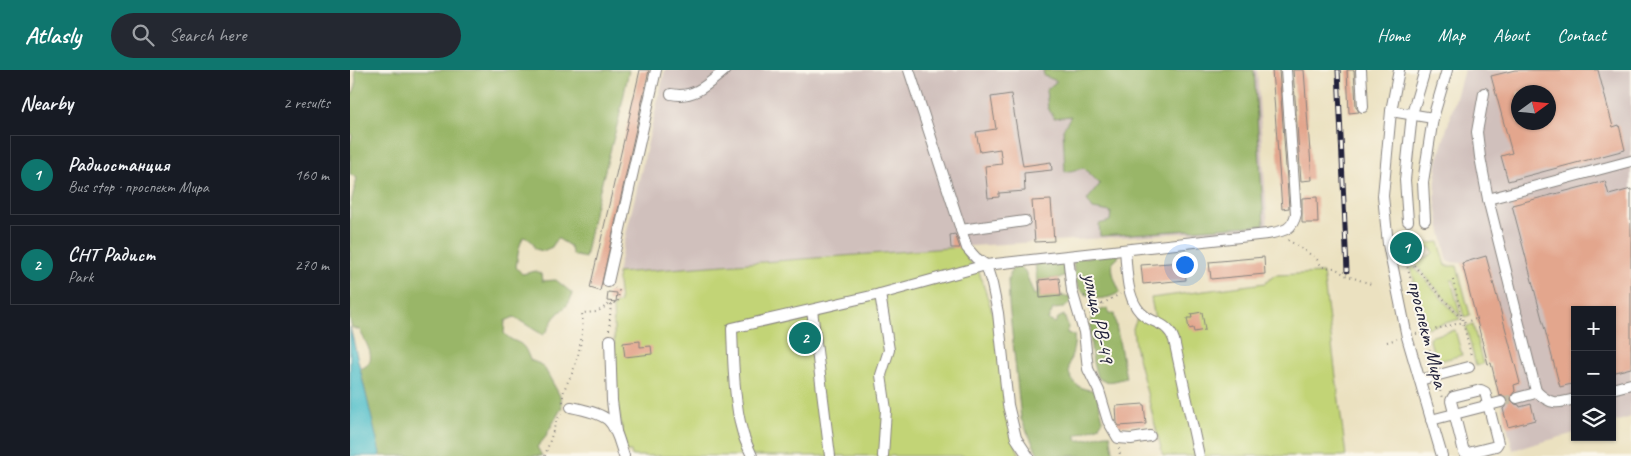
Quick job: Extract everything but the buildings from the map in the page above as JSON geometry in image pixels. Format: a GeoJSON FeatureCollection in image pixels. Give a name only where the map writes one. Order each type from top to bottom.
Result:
{"type":"FeatureCollection","features":[{"type":"Feature","properties":{"kind":"street"},"geometry":{"type":"LineString","coordinates":[[608,282],[656,70]]}},
{"type":"Feature","properties":{"kind":"street"},"geometry":{"type":"LineString","coordinates":[[671,94],[680,96],[700,91],[725,70]]}},
{"type":"Feature","properties":{"kind":"street"},"geometry":{"type":"LineString","coordinates":[[909,70],[967,248],[986,265],[992,284],[998,313],[1008,406],[1016,438],[1028,456]]}},
{"type":"Feature","properties":{"kind":"street"},"geometry":{"type":"LineString","coordinates":[[752,456],[743,433],[738,405],[732,328],[880,294],[986,265],[1271,233],[1288,228],[1294,222],[1296,214],[1286,70]]}},
{"type":"Feature","properties":{"kind":"street"},"geometry":{"type":"LineString","coordinates":[[1361,70],[1363,107]]}},
{"type":"Feature","properties":{"kind":"street","name":"проспект Мира"},"geometry":{"type":"LineString","coordinates":[[1399,70],[1391,111],[1383,196],[1388,244],[1407,337],[1442,456]]}},
{"type":"Feature","properties":{"kind":"street"},"geometry":{"type":"LineString","coordinates":[[1408,221],[1405,180],[1412,114],[1425,70]]}},
{"type":"Feature","properties":{"kind":"street"},"geometry":{"type":"LineString","coordinates":[[1425,220],[1422,182],[1433,118],[1447,70]]}},
{"type":"Feature","properties":{"kind":"street"},"geometry":{"type":"LineString","coordinates":[[1484,93],[1477,132],[1488,199],[1536,390],[1543,398],[1556,404],[1571,400]]}},
{"type":"Feature","properties":{"kind":"street"},"geometry":{"type":"LineString","coordinates":[[1391,111],[1433,118]]}},
{"type":"Feature","properties":{"kind":"street"},"geometry":{"type":"LineString","coordinates":[[1488,199],[1631,161]]}},
{"type":"Feature","properties":{"kind":"street"},"geometry":{"type":"LineString","coordinates":[[961,230],[1026,221]]}},
{"type":"Feature","properties":{"kind":"street"},"geometry":{"type":"LineString","coordinates":[[1125,250],[1131,296],[1137,309],[1152,321],[1162,324],[1171,331],[1199,456]]}},
{"type":"Feature","properties":{"kind":"street","name":"улица РВ-49"},"geometry":{"type":"LineString","coordinates":[[1068,256],[1072,292],[1084,332],[1088,369],[1099,391],[1108,421],[1118,438],[1132,439],[1150,436]]}},
{"type":"Feature","properties":{"kind":"street"},"geometry":{"type":"LineString","coordinates":[[880,294],[889,350],[881,374],[886,410],[883,456]]}},
{"type":"Feature","properties":{"kind":"street"},"geometry":{"type":"LineString","coordinates":[[812,310],[830,456]]}},
{"type":"Feature","properties":{"kind":"street"},"geometry":{"type":"LineString","coordinates":[[610,340],[612,401],[616,432],[624,456]]}},
{"type":"Feature","properties":{"kind":"street"},"geometry":{"type":"LineString","coordinates":[[1420,380],[1469,366]]}},
{"type":"Feature","properties":{"kind":"street"},"geometry":{"type":"LineString","coordinates":[[1616,388],[1631,384]]}},
{"type":"Feature","properties":{"kind":"street"},"geometry":{"type":"LineString","coordinates":[[1481,390],[1485,392],[1498,443],[1496,446],[1468,454],[1464,452],[1454,414],[1451,401],[1453,398],[1481,390]]}},
{"type":"Feature","properties":{"kind":"street"},"geometry":{"type":"LineString","coordinates":[[1517,398],[1532,394],[1536,390]]}},
{"type":"Feature","properties":{"kind":"street"},"geometry":{"type":"LineString","coordinates":[[1431,420],[1501,402]]}},
{"type":"Feature","properties":{"kind":"street"},"geometry":{"type":"LineString","coordinates":[[571,407],[586,410],[608,419],[616,432]]}},
{"type":"Feature","properties":{"kind":"path"},"geometry":{"type":"LineString","coordinates":[[1271,233],[1303,248],[1316,258],[1321,266],[1335,268],[1345,275],[1371,284]]}},
{"type":"Feature","properties":{"kind":"path"},"geometry":{"type":"LineString","coordinates":[[1401,243],[1443,400]]}},
{"type":"Feature","properties":{"kind":"path"},"geometry":{"type":"LineString","coordinates":[[1403,253],[1464,322]]}},
{"type":"Feature","properties":{"kind":"path"},"geometry":{"type":"LineString","coordinates":[[1453,280],[1471,355]]}},
{"type":"Feature","properties":{"kind":"path"},"geometry":{"type":"LineString","coordinates":[[571,407],[563,403],[562,397],[574,369],[582,329],[582,313],[597,312],[618,302],[618,291],[608,282]]}},
{"type":"Feature","properties":{"kind":"path"},"geometry":{"type":"LineString","coordinates":[[1071,282],[1084,296],[1102,304]]}},
{"type":"Feature","properties":{"kind":"path"},"geometry":{"type":"LineString","coordinates":[[1084,332],[1091,313],[1102,304],[1130,290]]}},
{"type":"Feature","properties":{"kind":"path"},"geometry":{"type":"LineString","coordinates":[[610,340],[611,304]]}},
{"type":"Feature","properties":{"kind":"path"},"geometry":{"type":"LineString","coordinates":[[1415,334],[1476,319]]}},
{"type":"Feature","properties":{"kind":"path"},"geometry":{"type":"LineString","coordinates":[[1387,342],[1397,339]]}},
{"type":"Feature","properties":{"kind":"path"},"geometry":{"type":"LineString","coordinates":[[545,456],[556,422],[562,411],[571,407]]}},
{"type":"Feature","properties":{"kind":"shaded area"},"geometry":{"type":"Polygon","coordinates":[[[665,70],[1257,70],[1268,228],[972,246],[617,273],[665,70]]]}},
{"type":"Feature","properties":{"kind":"shaded area"},"geometry":{"type":"Polygon","coordinates":[[[1464,70],[1631,70],[1631,417],[1616,422],[1616,306],[1571,306],[1571,434],[1513,450],[1491,363],[1512,358],[1485,256],[1462,263],[1448,262],[1435,197],[1437,162],[1464,70]]]}},
{"type":"Feature","properties":{"kind":"green space"},"geometry":{"type":"Polygon","coordinates":[[[355,70],[629,70],[619,118],[595,208],[585,258],[573,255],[570,246],[557,238],[552,247],[543,251],[535,249],[531,241],[523,237],[519,248],[516,267],[522,274],[536,271],[541,274],[542,281],[556,280],[572,293],[568,304],[554,318],[543,335],[514,317],[505,321],[504,333],[524,348],[530,360],[540,364],[545,369],[560,396],[562,407],[544,439],[537,447],[542,456],[380,456],[360,369],[370,362],[370,352],[360,330],[352,328],[350,320],[350,206],[357,178],[350,174],[350,145],[352,136],[350,132],[350,93],[353,93],[356,86],[355,70]]]}},
{"type":"Feature","properties":{"kind":"green space"},"geometry":{"type":"Polygon","coordinates":[[[1043,70],[1254,70],[1264,225],[1100,236],[1099,224],[1110,221],[1111,212],[1093,209],[1087,200],[1100,184],[1084,168],[1065,172],[1063,129],[1071,116],[1054,118],[1048,108],[1046,90],[1057,81],[1044,76],[1043,70]]]}},
{"type":"Feature","properties":{"kind":"green space"},"geometry":{"type":"Polygon","coordinates":[[[1439,242],[1446,266],[1457,266],[1470,315],[1464,317],[1454,280],[1451,280],[1461,317],[1415,264],[1433,253],[1430,247],[1412,258],[1409,245],[1439,242]]]}},
{"type":"Feature","properties":{"kind":"green space"},"geometry":{"type":"Polygon","coordinates":[[[962,247],[965,256],[979,272],[993,314],[1014,440],[1020,456],[632,456],[631,451],[626,451],[617,401],[613,306],[620,302],[617,273],[962,247]]]}},
{"type":"Feature","properties":{"kind":"green space"},"geometry":{"type":"Polygon","coordinates":[[[1119,253],[1118,258],[1113,261],[1113,269],[1120,292],[1110,297],[1093,298],[1083,292],[1076,281],[1073,259],[1119,253]]]}},
{"type":"Feature","properties":{"kind":"green space"},"geometry":{"type":"Polygon","coordinates":[[[1065,259],[1066,275],[1059,278],[1039,280],[1040,297],[1071,296],[1070,303],[1064,308],[1053,309],[1048,320],[1055,323],[1058,318],[1064,315],[1068,327],[1067,333],[1074,335],[1069,366],[1070,376],[1081,388],[1096,390],[1103,420],[1098,427],[1076,435],[1076,440],[1085,440],[1110,434],[1114,456],[1039,456],[1021,419],[1008,279],[1013,267],[1019,266],[1025,271],[1034,295],[1038,293],[1035,262],[1065,259]]]}},
{"type":"Feature","properties":{"kind":"green space"},"geometry":{"type":"Polygon","coordinates":[[[1413,266],[1460,319],[1427,328],[1411,268],[1413,266]]]}},
{"type":"Feature","properties":{"kind":"green space"},"geometry":{"type":"Polygon","coordinates":[[[1323,273],[1346,456],[1163,456],[1135,346],[1133,328],[1138,317],[1155,319],[1151,298],[1265,283],[1275,275],[1323,273]]]}},
{"type":"Feature","properties":{"kind":"green space"},"geometry":{"type":"Polygon","coordinates":[[[1107,308],[1109,313],[1114,314],[1126,378],[1109,382],[1102,380],[1096,374],[1092,357],[1091,337],[1091,321],[1093,316],[1107,308]]]}},
{"type":"Feature","properties":{"kind":"green space"},"geometry":{"type":"Polygon","coordinates":[[[1473,325],[1483,364],[1476,366],[1466,327],[1473,325]]]}},
{"type":"Feature","properties":{"kind":"green space"},"geometry":{"type":"Polygon","coordinates":[[[1455,330],[1462,355],[1436,362],[1429,337],[1455,330]]]}},
{"type":"Feature","properties":{"kind":"water"},"geometry":{"type":"Polygon","coordinates":[[[350,327],[380,453],[379,456],[350,456],[350,327]]]}},
{"type":"Feature","properties":{"kind":"tunnel"},"geometry":{"type":"LineString","coordinates":[[1501,402],[1517,398]]}},
{"type":"Feature","properties":{"kind":"railway"},"geometry":{"type":"LineString","coordinates":[[1338,70],[1347,271]]}},
{"type":"Feature","properties":{"kind":"place","name":"Радиостанция"},"geometry":{"type":"Point","coordinates":[1406,248]}},
{"type":"Feature","properties":{"kind":"place","name":"СНТ Радист"},"geometry":{"type":"Point","coordinates":[805,338]}}]}
